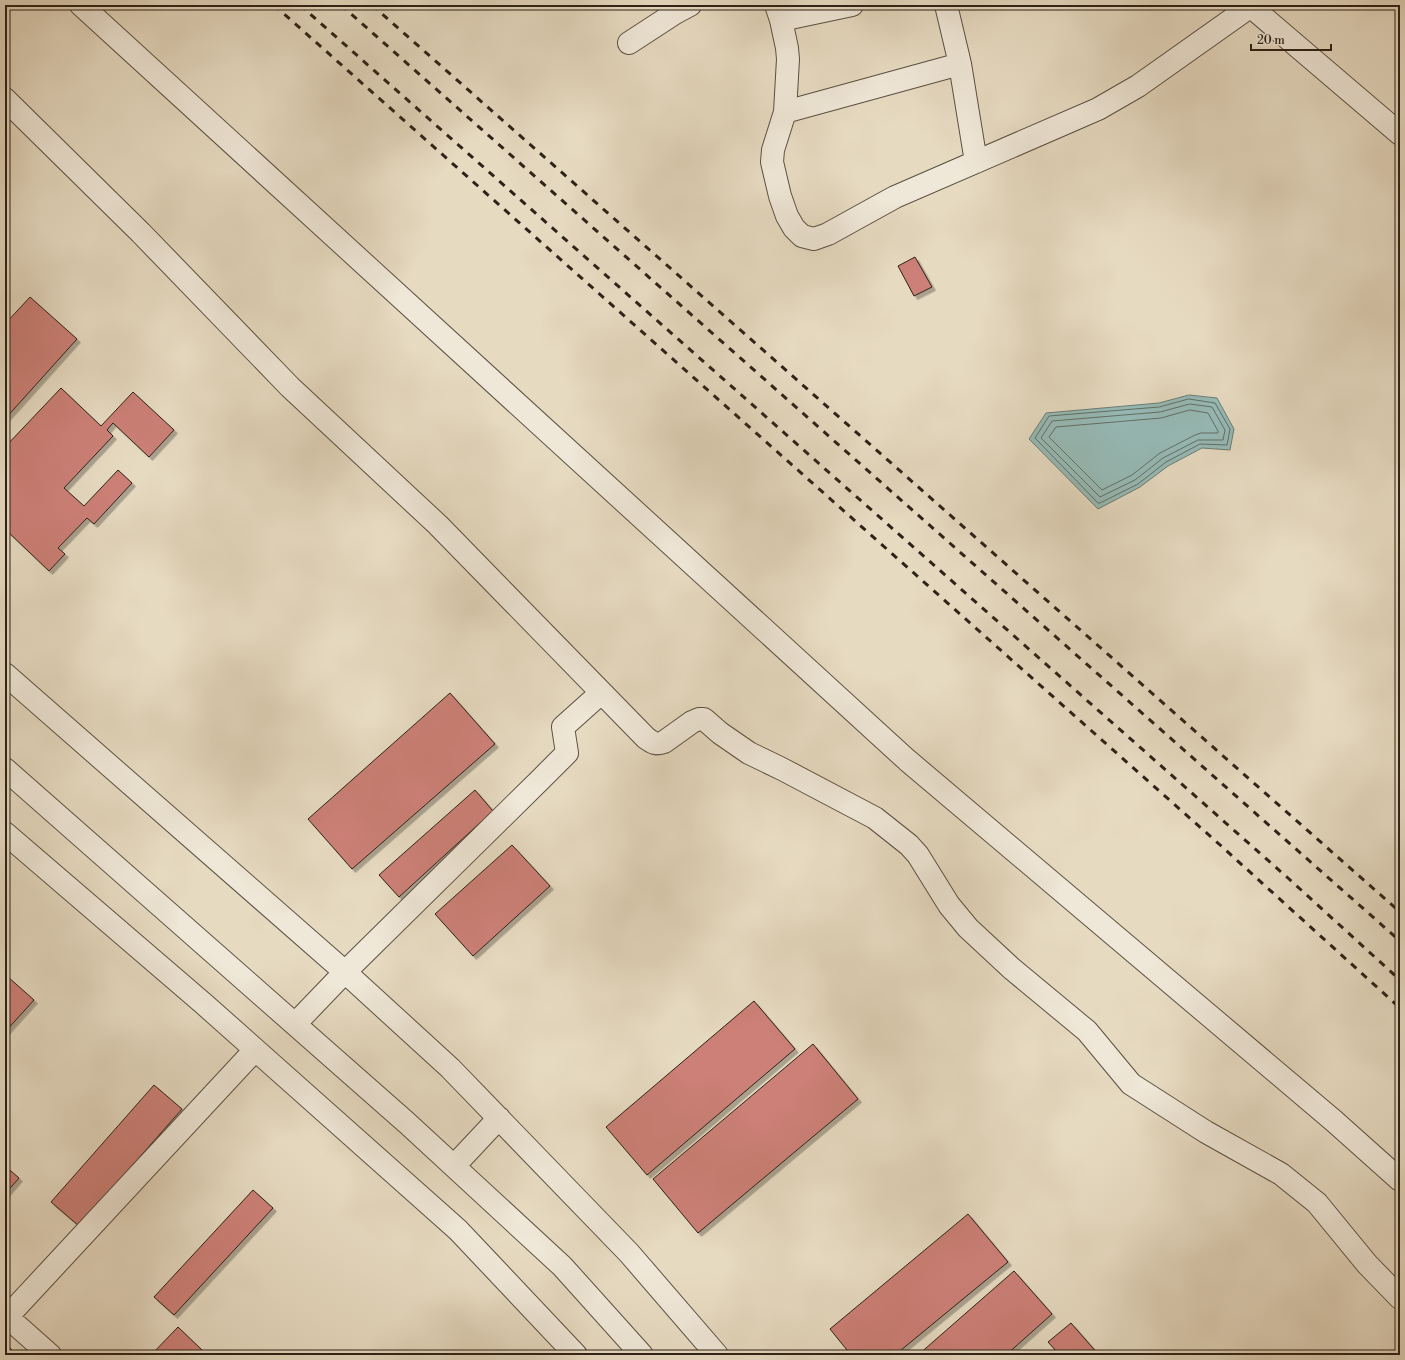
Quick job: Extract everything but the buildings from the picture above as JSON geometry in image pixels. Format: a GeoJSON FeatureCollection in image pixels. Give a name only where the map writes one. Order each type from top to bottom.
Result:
{"type":"FeatureCollection","features":[{"type":"Feature","properties":{"kind":"street"},"geometry":{"type":"LineString","coordinates":[[81,5],[907,760],[1334,1121],[1400,1180]]}},
{"type":"Feature","properties":{"kind":"street"},"geometry":{"type":"LineString","coordinates":[[629,43],[690,5]]}},
{"type":"Feature","properties":{"kind":"street"},"geometry":{"type":"LineString","coordinates":[[852,5],[779,13],[788,59],[785,112],[773,150],[772,167],[787,216],[794,228],[802,236],[808,238],[814,239],[828,234],[895,197],[1098,109],[1131,90],[1250,6],[1400,134]]}},
{"type":"Feature","properties":{"kind":"street"},"geometry":{"type":"LineString","coordinates":[[946,5],[960,64],[976,162]]}},
{"type":"Feature","properties":{"kind":"street"},"geometry":{"type":"LineString","coordinates":[[785,112],[960,64]]}},
{"type":"Feature","properties":{"kind":"street"},"geometry":{"type":"LineString","coordinates":[[5,99],[141,233],[290,387],[438,525],[646,738],[653,743],[658,744],[664,742],[692,722],[698,719],[704,719],[720,733],[749,753],[875,818],[909,845],[918,855],[949,905],[968,928],[1011,968],[1087,1031],[1131,1084],[1206,1132],[1281,1174],[1316,1203],[1368,1264],[1400,1298]]}},
{"type":"Feature","properties":{"kind":"street"},"geometry":{"type":"LineString","coordinates":[[5,674],[345,972],[450,1068],[629,1253],[717,1355]]}},
{"type":"Feature","properties":{"kind":"street"},"geometry":{"type":"LineString","coordinates":[[295,1024],[345,972],[567,753],[563,727],[601,693]]}},
{"type":"Feature","properties":{"kind":"street"},"geometry":{"type":"LineString","coordinates":[[5,768],[454,1166],[562,1266],[642,1355]]}},
{"type":"Feature","properties":{"kind":"street"},"geometry":{"type":"LineString","coordinates":[[5,833],[255,1050],[458,1230],[576,1355]]}},
{"type":"Feature","properties":{"kind":"street"},"geometry":{"type":"LineString","coordinates":[[50,1355],[6,1316],[255,1050]]}},
{"type":"Feature","properties":{"kind":"street"},"geometry":{"type":"LineString","coordinates":[[454,1166],[499,1118]]}},
{"type":"Feature","properties":{"kind":"water"},"geometry":{"type":"Polygon","coordinates":[[[1189,395],[1217,398],[1234,429],[1230,450],[1202,448],[1168,466],[1140,487],[1098,509],[1029,439],[1046,413],[1159,403],[1189,395]]]}},
{"type":"Feature","properties":{"kind":"railway"},"geometry":{"type":"LineString","coordinates":[[274,5],[1219,844],[1400,1008]]}},
{"type":"Feature","properties":{"kind":"railway"},"geometry":{"type":"LineString","coordinates":[[300,5],[1288,878],[1400,980]]}},
{"type":"Feature","properties":{"kind":"railway"},"geometry":{"type":"LineString","coordinates":[[341,5],[1400,941]]}},
{"type":"Feature","properties":{"kind":"railway"},"geometry":{"type":"LineString","coordinates":[[372,5],[1400,912]]}}]}
